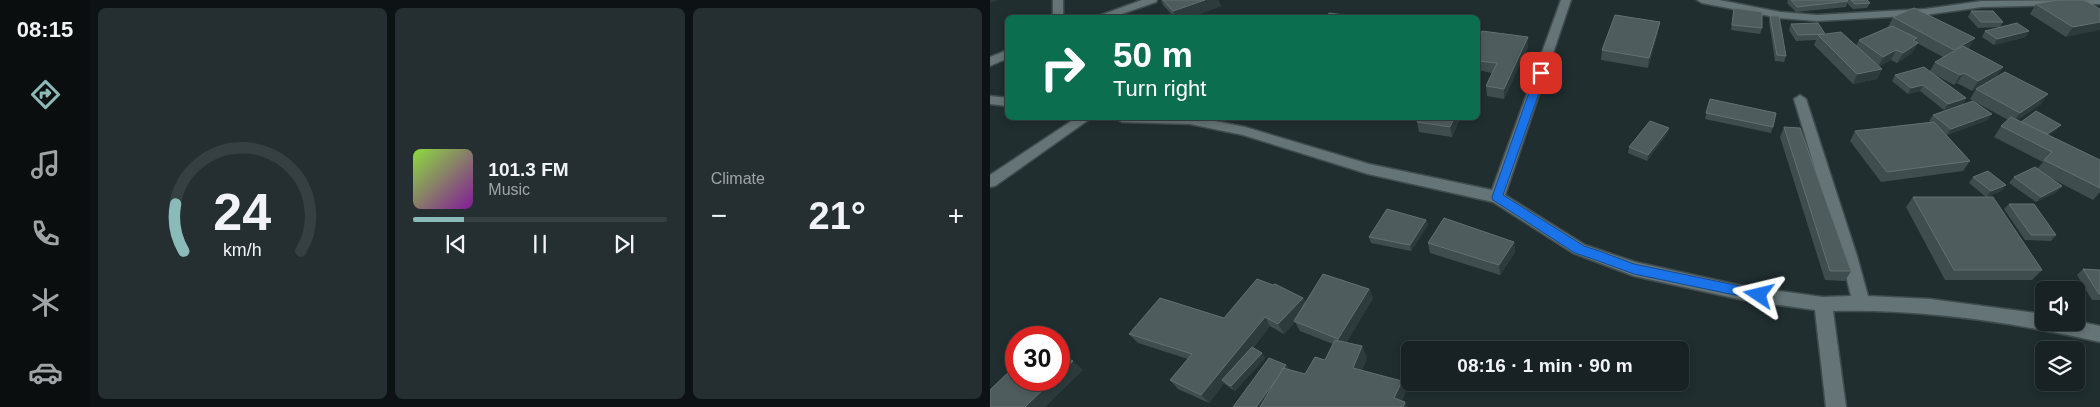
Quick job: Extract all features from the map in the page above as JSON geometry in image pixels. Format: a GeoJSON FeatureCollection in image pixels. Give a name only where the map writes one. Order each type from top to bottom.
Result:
{"type":"FeatureCollection","features":[{"type":"Feature","properties":{"kind":"street"},"geometry":{"type":"LineString","coordinates":[[1058,0],[1058,15]]}},
{"type":"Feature","properties":{"kind":"street"},"geometry":{"type":"LineString","coordinates":[[1107,15],[1152,0]]}},
{"type":"Feature","properties":{"kind":"street"},"geometry":{"type":"LineString","coordinates":[[1497,197],[1566,0]]}},
{"type":"Feature","properties":{"kind":"street"},"geometry":{"type":"LineString","coordinates":[[1702,0],[1780,16],[1817,18],[1925,12],[1982,4],[2100,1]]}},
{"type":"Feature","properties":{"kind":"street"},"geometry":{"type":"LineString","coordinates":[[990,62],[1005,54]]}},
{"type":"Feature","properties":{"kind":"street"},"geometry":{"type":"LineString","coordinates":[[1800,99],[1849,256],[1861,303]]}},
{"type":"Feature","properties":{"kind":"street"},"geometry":{"type":"LineString","coordinates":[[990,100],[1005,102]]}},
{"type":"Feature","properties":{"kind":"street"},"geometry":{"type":"LineString","coordinates":[[990,182],[1081,120]]}},
{"type":"Feature","properties":{"kind":"street"},"geometry":{"type":"LineString","coordinates":[[1155,120],[1190,120],[1245,131],[1368,169],[1497,197],[1579,249],[1634,269],[1743,293],[1823,304],[1861,303],[1930,306],[2035,321]]}},
{"type":"Feature","properties":{"kind":"street"},"geometry":{"type":"LineString","coordinates":[[1823,304],[1836,407]]}},
{"type":"Feature","properties":{"kind":"street"},"geometry":{"type":"LineString","coordinates":[[2085,331],[2100,334]]}},
{"type":"Feature","properties":{"kind":"building"},"geometry":{"type":"Polygon","coordinates":[[[1163,0],[1205,0],[1173,11],[1163,0]]]}},
{"type":"Feature","properties":{"kind":"building"},"geometry":{"type":"Polygon","coordinates":[[[1791,0],[1847,0],[1848,1],[1797,7],[1791,0]]]}},
{"type":"Feature","properties":{"kind":"building"},"geometry":{"type":"Polygon","coordinates":[[[1851,0],[1867,0],[1870,3],[1855,4],[1851,0]]]}},
{"type":"Feature","properties":{"kind":"building"},"geometry":{"type":"Polygon","coordinates":[[[2058,0],[2084,0],[2100,9],[2100,22],[2073,27],[2036,4],[2058,0]]]}},
{"type":"Feature","properties":{"kind":"building"},"geometry":{"type":"Polygon","coordinates":[[[1734,8],[1762,12],[1762,28],[1732,25],[1734,8]]]}},
{"type":"Feature","properties":{"kind":"building"},"geometry":{"type":"Polygon","coordinates":[[[1914,8],[1975,38],[1954,50],[1893,17],[1914,8]]]}},
{"type":"Feature","properties":{"kind":"building"},"geometry":{"type":"Polygon","coordinates":[[[1971,11],[1993,11],[2003,22],[1981,22],[1971,11]]]}},
{"type":"Feature","properties":{"kind":"building"},"geometry":{"type":"Polygon","coordinates":[[[1329,13],[1344,15],[1328,15],[1329,13]]]}},
{"type":"Feature","properties":{"kind":"building"},"geometry":{"type":"Polygon","coordinates":[[[1615,15],[1660,22],[1649,58],[1602,50],[1615,15]]]}},
{"type":"Feature","properties":{"kind":"building"},"geometry":{"type":"Polygon","coordinates":[[[1770,16],[1779,16],[1786,56],[1777,55],[1770,16]]]}},
{"type":"Feature","properties":{"kind":"building"},"geometry":{"type":"Polygon","coordinates":[[[1818,23],[1825,34],[1798,35],[1791,24],[1818,23]]]}},
{"type":"Feature","properties":{"kind":"building"},"geometry":{"type":"Polygon","coordinates":[[[2017,23],[2029,31],[1997,39],[1985,31],[2017,23]]]}},
{"type":"Feature","properties":{"kind":"building"},"geometry":{"type":"Polygon","coordinates":[[[1892,26],[1917,38],[1913,40],[1918,43],[1903,53],[1896,50],[1883,57],[1859,40],[1892,26]]]}},
{"type":"Feature","properties":{"kind":"building"},"geometry":{"type":"Polygon","coordinates":[[[1482,31],[1528,37],[1504,89],[1486,86],[1497,63],[1480,61],[1480,36],[1482,31]]]}},
{"type":"Feature","properties":{"kind":"building"},"geometry":{"type":"Polygon","coordinates":[[[1841,32],[1882,69],[1857,74],[1818,35],[1841,32]]]}},
{"type":"Feature","properties":{"kind":"building"},"geometry":{"type":"Polygon","coordinates":[[[1963,46],[2003,67],[1978,81],[1964,73],[1960,75],[1935,62],[1963,46]]]}},
{"type":"Feature","properties":{"kind":"building"},"geometry":{"type":"Polygon","coordinates":[[[1924,67],[1966,98],[1948,104],[1923,85],[1911,88],[1895,75],[1924,67]]]}},
{"type":"Feature","properties":{"kind":"building"},"geometry":{"type":"Polygon","coordinates":[[[2005,72],[2048,94],[2020,113],[1976,89],[2005,72]]]}},
{"type":"Feature","properties":{"kind":"building"},"geometry":{"type":"Polygon","coordinates":[[[1710,99],[1776,113],[1773,127],[1706,113],[1710,99]]]}},
{"type":"Feature","properties":{"kind":"building"},"geometry":{"type":"Polygon","coordinates":[[[1973,101],[1992,114],[1951,129],[1933,115],[1973,101]]]}},
{"type":"Feature","properties":{"kind":"building"},"geometry":{"type":"Polygon","coordinates":[[[2036,111],[2061,125],[2047,134],[2021,122],[2036,111]]]}},
{"type":"Feature","properties":{"kind":"building"},"geometry":{"type":"Polygon","coordinates":[[[2011,117],[2100,160],[2100,188],[2044,160],[2052,152],[2001,126],[2011,117]]]}},
{"type":"Feature","properties":{"kind":"building"},"geometry":{"type":"Polygon","coordinates":[[[1418,120],[1453,120],[1450,127],[1417,122],[1418,120]]]}},
{"type":"Feature","properties":{"kind":"building"},"geometry":{"type":"Polygon","coordinates":[[[1650,121],[1669,128],[1648,155],[1629,147],[1650,121]]]}},
{"type":"Feature","properties":{"kind":"building"},"geometry":{"type":"Polygon","coordinates":[[[1934,122],[1970,161],[1887,172],[1855,131],[1934,122]]]}},
{"type":"Feature","properties":{"kind":"building"},"geometry":{"type":"Polygon","coordinates":[[[1784,127],[1800,128],[1851,271],[1830,271],[1784,127]]]}},
{"type":"Feature","properties":{"kind":"building"},"geometry":{"type":"Polygon","coordinates":[[[2035,167],[2062,186],[2041,197],[2014,177],[2035,167]]]}},
{"type":"Feature","properties":{"kind":"building"},"geometry":{"type":"Polygon","coordinates":[[[1988,171],[2006,185],[1991,191],[1973,177],[1988,171]]]}},
{"type":"Feature","properties":{"kind":"building"},"geometry":{"type":"Polygon","coordinates":[[[1913,197],[1993,197],[2042,270],[1954,270],[1913,197]]]}},
{"type":"Feature","properties":{"kind":"building"},"geometry":{"type":"Polygon","coordinates":[[[2009,204],[2034,204],[2056,235],[2031,235],[2009,204]]]}},
{"type":"Feature","properties":{"kind":"building"},"geometry":{"type":"Polygon","coordinates":[[[1387,209],[1426,220],[1410,245],[1369,237],[1387,209]]]}},
{"type":"Feature","properties":{"kind":"building"},"geometry":{"type":"Polygon","coordinates":[[[1444,218],[1514,242],[1499,265],[1428,243],[1444,218]]]}},
{"type":"Feature","properties":{"kind":"building"},"geometry":{"type":"Polygon","coordinates":[[[2083,269],[2100,270],[2100,294],[2099,294],[2083,269]]]}},
{"type":"Feature","properties":{"kind":"building"},"geometry":{"type":"Polygon","coordinates":[[[1323,274],[1369,289],[1338,339],[1294,321],[1323,274]]]}},
{"type":"Feature","properties":{"kind":"building"},"geometry":{"type":"Polygon","coordinates":[[[1257,279],[1275,284],[1303,298],[1278,324],[1265,317],[1201,395],[1170,380],[1192,354],[1129,334],[1160,298],[1224,318],[1257,279]]]}},
{"type":"Feature","properties":{"kind":"building"},"geometry":{"type":"Polygon","coordinates":[[[1335,340],[1362,346],[1353,368],[1401,381],[1394,398],[1405,402],[1403,407],[1260,407],[1283,368],[1305,374],[1315,357],[1325,360],[1335,340]]]}},
{"type":"Feature","properties":{"kind":"building"},"geometry":{"type":"Polygon","coordinates":[[[1252,347],[1262,353],[1231,386],[1222,380],[1252,347]]]}},
{"type":"Feature","properties":{"kind":"building"},"geometry":{"type":"Polygon","coordinates":[[[1269,358],[1286,365],[1256,407],[1233,407],[1269,358]]]}},
{"type":"Feature","properties":{"kind":"building"},"geometry":{"type":"Polygon","coordinates":[[[1005,376],[1005,391],[1042,391],[1025,407],[990,407],[990,390],[1005,376]]]}},
{"type":"Feature","properties":{"kind":"route"},"geometry":{"type":"LineString","coordinates":[[1541,73],[1497,197],[1579,249],[1597,256],[1634,269],[1759,295]]}}]}
